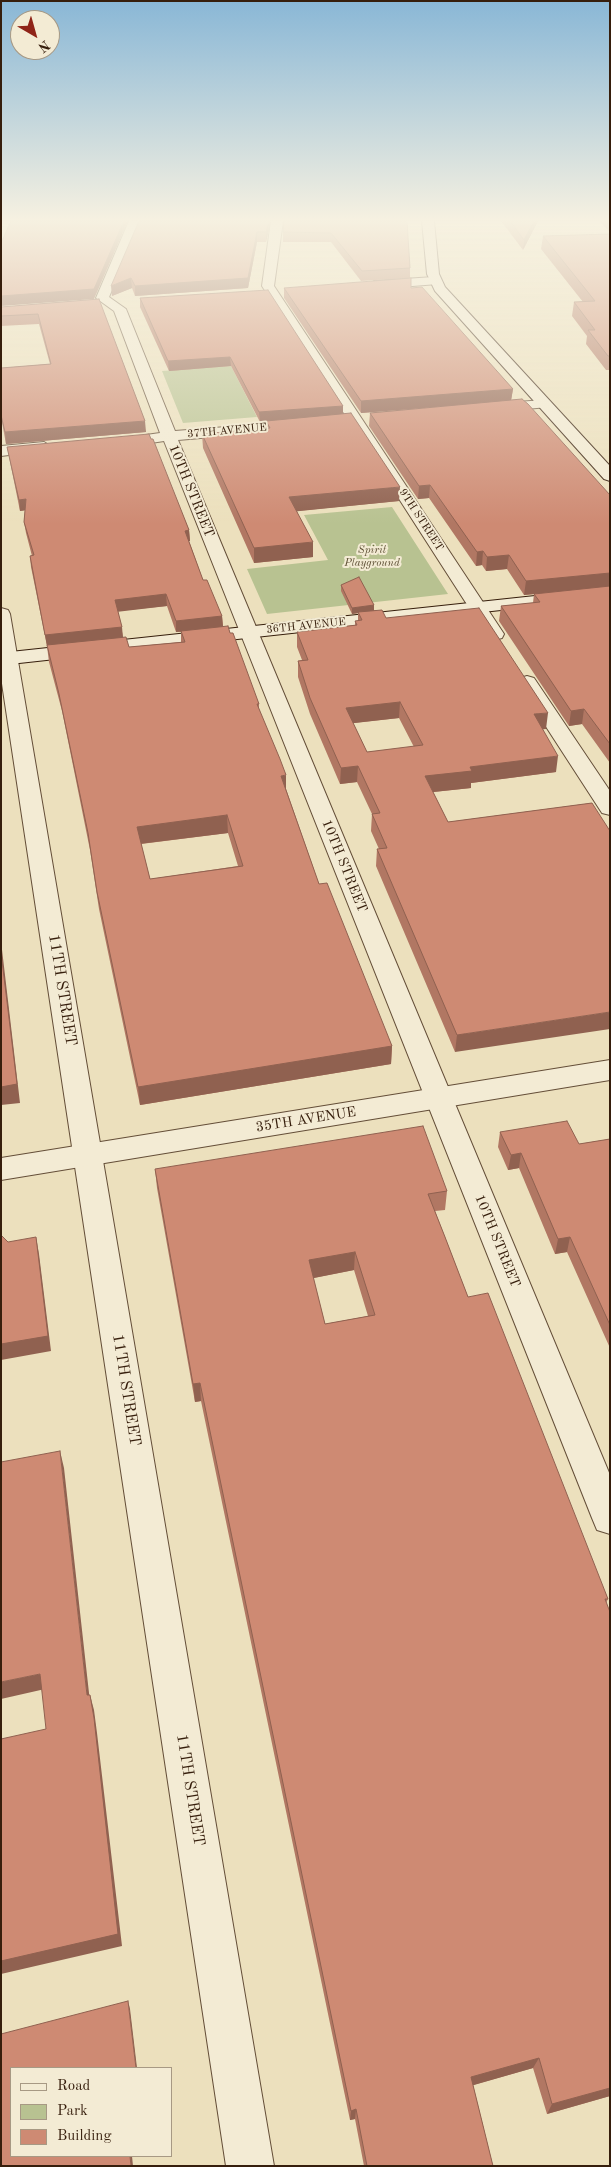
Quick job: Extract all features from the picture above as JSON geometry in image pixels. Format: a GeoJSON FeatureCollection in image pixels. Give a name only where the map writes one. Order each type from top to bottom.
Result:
{"type":"FeatureCollection","features":[{"type":"Feature","properties":{"kind":"street","name":"10TH STREET"},"geometry":{"type":"LineString","coordinates":[[125,322],[169,436],[610,1518]]}},
{"type":"Feature","properties":{"kind":"street","name":"9TH STREET"},"geometry":{"type":"LineString","coordinates":[[292,322],[504,646]]}},
{"type":"Feature","properties":{"kind":"street"},"geometry":{"type":"LineString","coordinates":[[469,322],[610,476]]}},
{"type":"Feature","properties":{"kind":"street"},"geometry":{"type":"LineString","coordinates":[[476,410],[543,404]]}},
{"type":"Feature","properties":{"kind":"street","name":"37TH AVENUE"},"geometry":{"type":"LineString","coordinates":[[135,439],[322,423]]}},
{"type":"Feature","properties":{"kind":"street"},"geometry":{"type":"LineString","coordinates":[[1,451],[59,446]]}},
{"type":"Feature","properties":{"kind":"street","name":"36TH AVENUE"},"geometry":{"type":"LineString","coordinates":[[5,659],[610,593]]}},
{"type":"Feature","properties":{"kind":"street","name":"11TH STREET"},"geometry":{"type":"LineString","coordinates":[[1,614],[5,659],[88,1155],[250,2166]]}},
{"type":"Feature","properties":{"kind":"street"},"geometry":{"type":"LineString","coordinates":[[520,671],[610,808]]}},
{"type":"Feature","properties":{"kind":"street","name":"35TH AVENUE"},"geometry":{"type":"LineString","coordinates":[[1,1169],[610,1070]]}},
{"type":"Feature","properties":{"kind":"green space"},"geometry":{"type":"Polygon","coordinates":[[[231,366],[257,417],[183,423],[162,371],[231,366]]]}},
{"type":"Feature","properties":{"kind":"green space","name":"Spirit Playground"},"geometry":{"type":"Polygon","coordinates":[[[392,507],[448,594],[267,614],[247,569],[328,560],[304,515],[392,507]]]}},
{"type":"Feature","properties":{"kind":"building"},"geometry":{"type":"Polygon","coordinates":[[[40,322],[108,322],[145,421],[5,432],[1,415],[1,368],[51,364],[40,322]]]}},
{"type":"Feature","properties":{"kind":"building"},"geometry":{"type":"Polygon","coordinates":[[[151,322],[289,322],[343,406],[259,412],[230,357],[168,361],[151,322]]]}},
{"type":"Feature","properties":{"kind":"building"},"geometry":{"type":"Polygon","coordinates":[[[307,322],[453,322],[513,389],[361,401],[307,322]]]}},
{"type":"Feature","properties":{"kind":"building"},"geometry":{"type":"Polygon","coordinates":[[[589,322],[610,322],[610,356],[608,356],[588,330],[595,330],[589,322]]]}},
{"type":"Feature","properties":{"kind":"building"},"geometry":{"type":"Polygon","coordinates":[[[522,399],[610,495],[610,573],[526,581],[509,555],[487,557],[483,551],[477,552],[430,485],[419,486],[370,413],[522,399]]]}},
{"type":"Feature","properties":{"kind":"building"},"geometry":{"type":"Polygon","coordinates":[[[351,413],[400,487],[289,497],[313,542],[254,548],[202,434],[270,428],[266,421],[351,413]]]}},
{"type":"Feature","properties":{"kind":"building"},"geometry":{"type":"Polygon","coordinates":[[[149,434],[151,439],[153,439],[189,530],[185,531],[203,580],[207,580],[222,616],[176,621],[166,594],[115,600],[122,627],[45,635],[30,556],[34,555],[24,522],[26,499],[19,500],[7,447],[149,434]]]}},
{"type":"Feature","properties":{"kind":"building"},"geometry":{"type":"Polygon","coordinates":[[[359,577],[374,605],[352,608],[341,585],[359,577]]]}},
{"type":"Feature","properties":{"kind":"building"},"geometry":{"type":"Polygon","coordinates":[[[610,586],[610,744],[584,709],[571,711],[501,606],[540,602],[534,594],[610,586]]]}},
{"type":"Feature","properties":{"kind":"building"},"geometry":{"type":"Polygon","coordinates":[[[479,608],[548,713],[534,714],[558,756],[470,767],[472,771],[425,776],[448,822],[592,803],[610,831],[610,1012],[457,1035],[377,849],[387,848],[372,814],[380,813],[358,766],[341,768],[310,698],[298,661],[308,660],[297,632],[357,625],[355,621],[362,620],[358,612],[382,610],[386,618],[479,608]],[[400,702],[346,708],[367,752],[423,745],[400,702]]]}},
{"type":"Feature","properties":{"kind":"building"},"geometry":{"type":"Polygon","coordinates":[[[228,626],[230,633],[233,633],[259,704],[257,704],[286,775],[281,776],[319,884],[327,883],[392,1046],[138,1087],[97,892],[88,833],[47,645],[126,637],[129,647],[185,642],[181,631],[228,626]],[[227,815],[137,827],[150,879],[243,866],[227,815]]]}},
{"type":"Feature","properties":{"kind":"building"},"geometry":{"type":"Polygon","coordinates":[[[1,952],[17,1084],[1,1087],[1,952]]]}},
{"type":"Feature","properties":{"kind":"building"},"geometry":{"type":"Polygon","coordinates":[[[567,1121],[579,1144],[610,1139],[610,1325],[570,1237],[558,1239],[521,1153],[511,1155],[500,1132],[567,1121]]]}},
{"type":"Feature","properties":{"kind":"building"},"geometry":{"type":"Polygon","coordinates":[[[423,1126],[447,1191],[428,1194],[468,1297],[488,1293],[608,1599],[605,1599],[610,1612],[610,2088],[552,2104],[539,2058],[471,2077],[493,2166],[367,2166],[356,2109],[351,2111],[200,1383],[193,1384],[155,1169],[423,1126]],[[355,1252],[309,1260],[325,1324],[375,1315],[355,1252]]]}},
{"type":"Feature","properties":{"kind":"building"},"geometry":{"type":"Polygon","coordinates":[[[1,1235],[8,1242],[36,1237],[48,1336],[1,1344],[1,1235]]]}},
{"type":"Feature","properties":{"kind":"building"},"geometry":{"type":"Polygon","coordinates":[[[60,1451],[87,1695],[90,1695],[94,1718],[118,1934],[1,1961],[1,1739],[46,1729],[40,1674],[1,1682],[1,1462],[60,1451]]]}},
{"type":"Feature","properties":{"kind":"building"},"geometry":{"type":"Polygon","coordinates":[[[128,2001],[136,2067],[10,2067],[10,2157],[130,2157],[131,2166],[1,2166],[1,2034],[128,2001]]]}}]}
